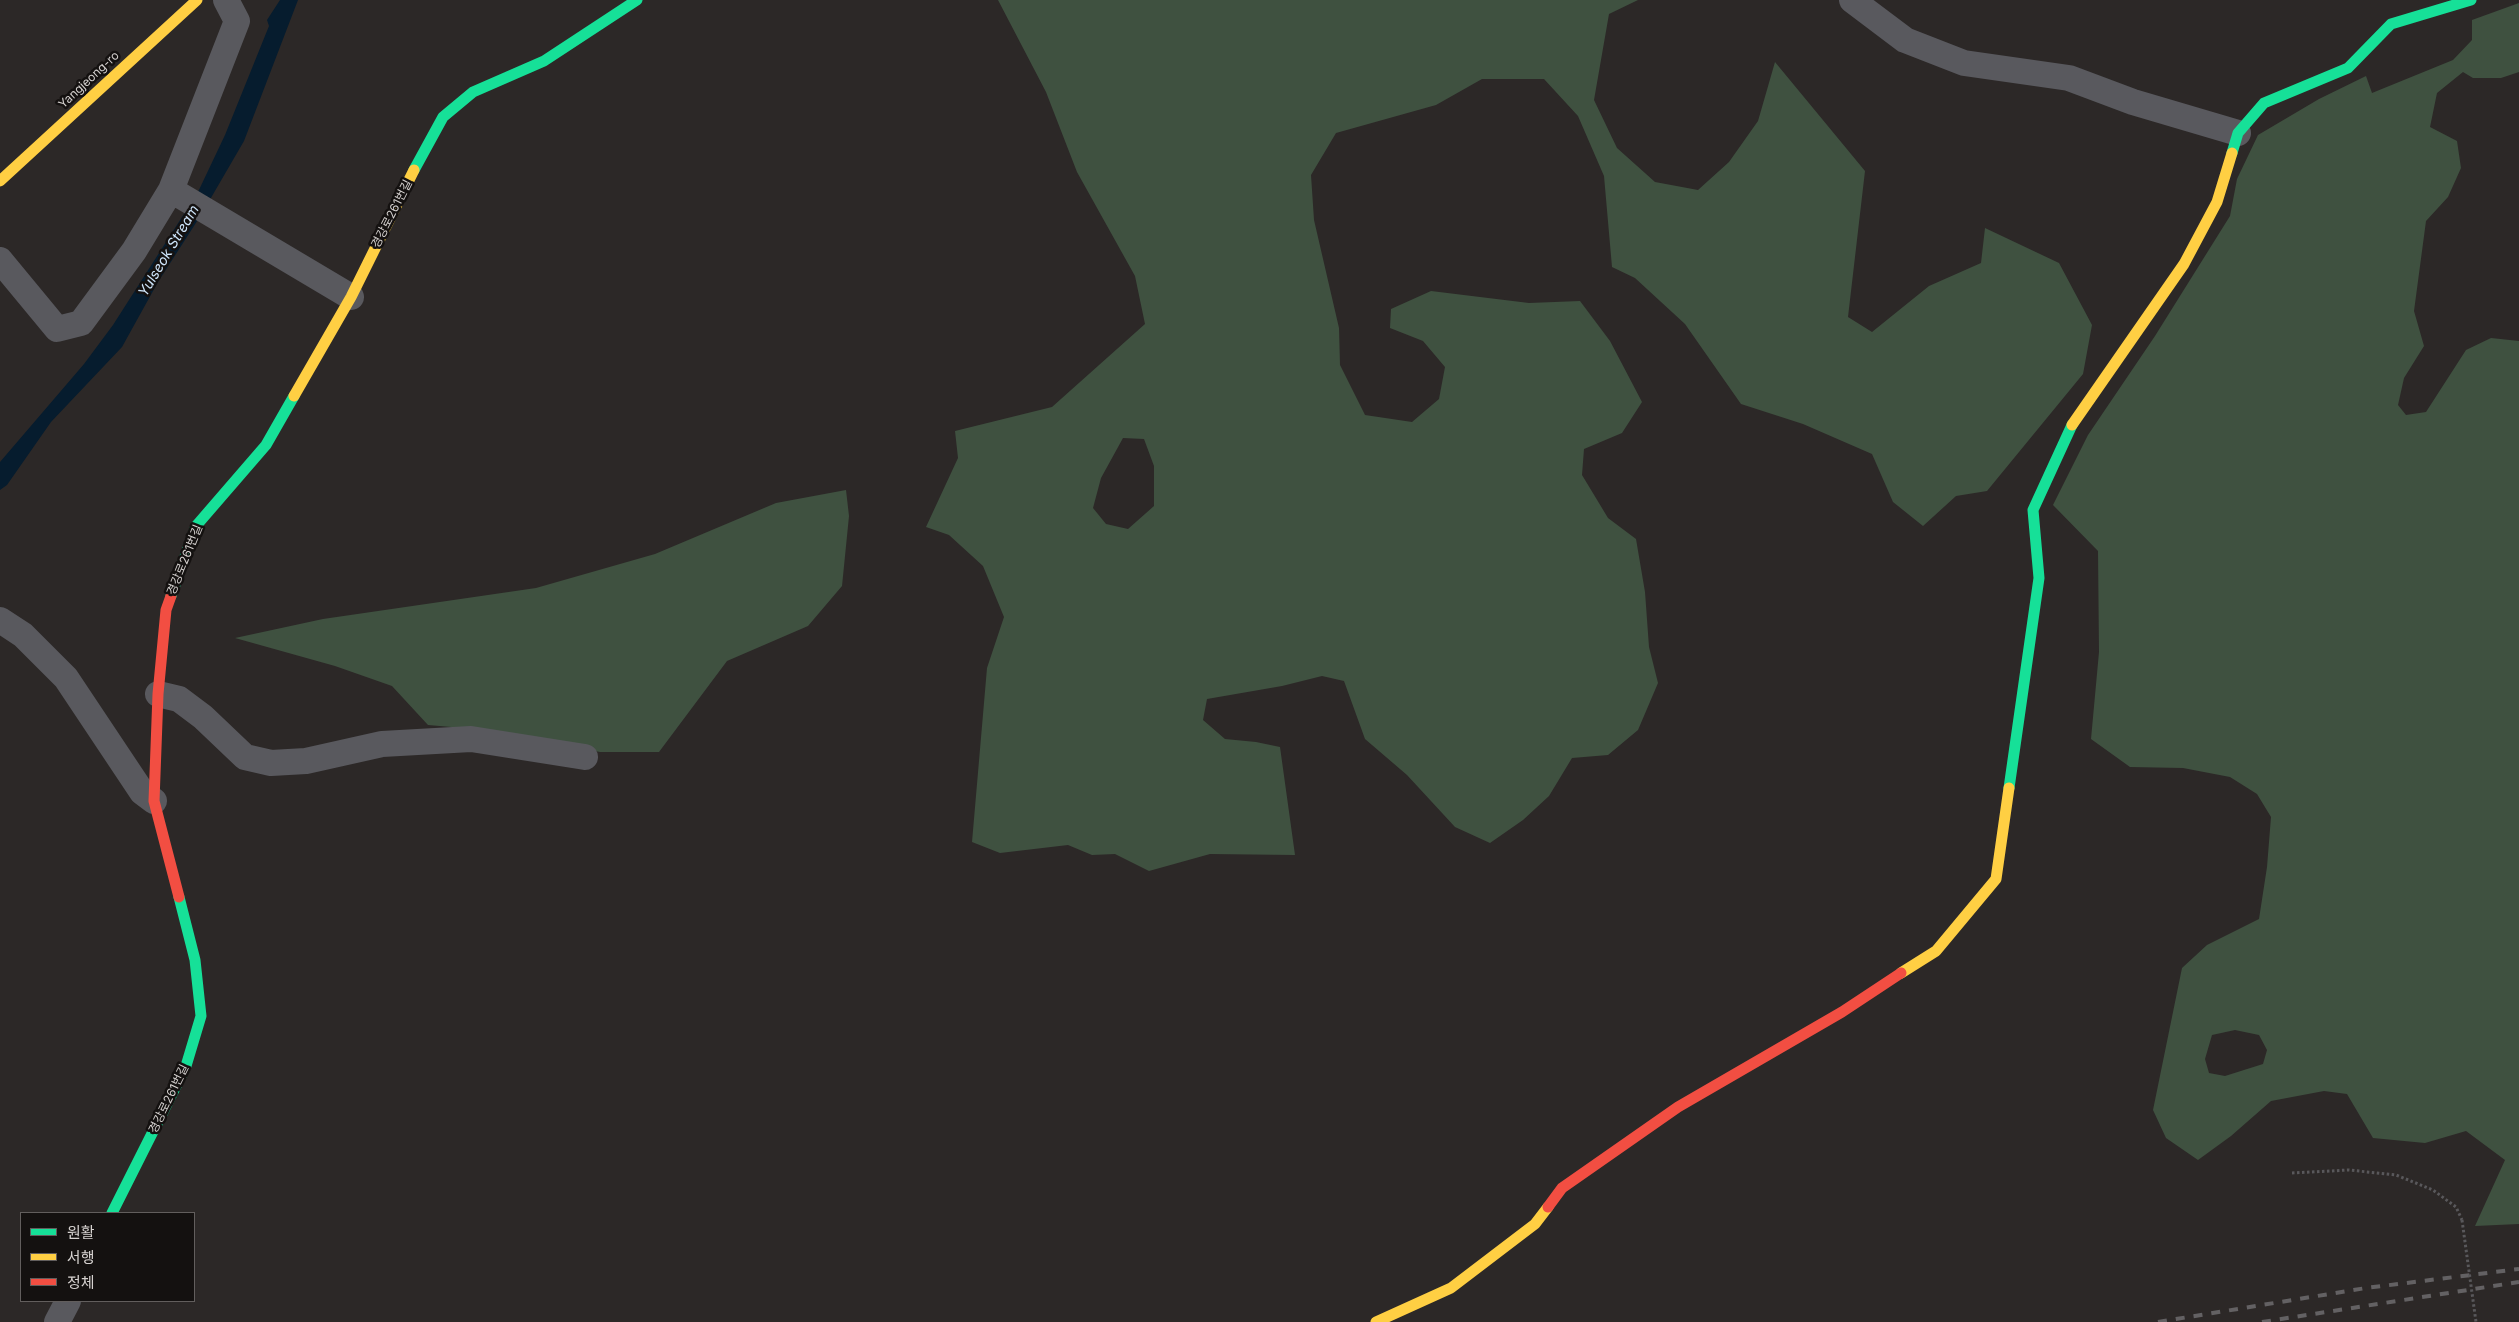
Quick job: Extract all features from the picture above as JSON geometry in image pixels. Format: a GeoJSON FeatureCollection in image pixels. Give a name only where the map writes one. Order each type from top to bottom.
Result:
{"type":"FeatureCollection","features":[{"type":"Feature","properties":{"kind":"street","name":"Yangjeong-ro"},"geometry":{"type":"LineString","coordinates":[[0,181],[197,0]]}},
{"type":"Feature","properties":{"kind":"street"},"geometry":{"type":"LineString","coordinates":[[0,260],[57,329],[81,323],[176,194],[237,21],[226,0]]}},
{"type":"Feature","properties":{"kind":"street","name":"경강로261번길"},"geometry":{"type":"LineString","coordinates":[[113,1212],[186,1066],[201,1016],[195,960],[154,801],[158,694],[166,610],[196,526],[266,445],[351,297],[443,118],[473,92],[544,61],[638,0]]}},
{"type":"Feature","properties":{"kind":"street"},"geometry":{"type":"LineString","coordinates":[[1852,0],[1906,40],[1964,63],[2069,78],[2133,102],[2238,133]]}},
{"type":"Feature","properties":{"kind":"street"},"geometry":{"type":"LineString","coordinates":[[1376,1322],[1451,1288],[1535,1224],[1562,1188],[1678,1106],[1842,1012],[1936,951],[1996,879],[2039,578],[2033,510],[2070,428],[2184,264],[2217,202],[2238,133],[2264,104],[2348,68],[2391,24],[2471,0]]}},
{"type":"Feature","properties":{"kind":"street"},"geometry":{"type":"LineString","coordinates":[[176,194],[351,297]]}},
{"type":"Feature","properties":{"kind":"street"},"geometry":{"type":"LineString","coordinates":[[0,620],[23,635],[66,678],[142,792],[154,801]]}},
{"type":"Feature","properties":{"kind":"street"},"geometry":{"type":"LineString","coordinates":[[158,694],[178,699],[203,717],[244,757],[271,763],[306,760],[382,744],[471,739],[585,757]]}},
{"type":"Feature","properties":{"kind":"street"},"geometry":{"type":"LineString","coordinates":[[57,1322],[67,1302]]}},
{"type":"Feature","properties":{"kind":"path"},"geometry":{"type":"LineString","coordinates":[[2292,1173],[2349,1170],[2396,1175],[2433,1190],[2456,1207],[2462,1220],[2476,1322]]}},
{"type":"Feature","properties":{"kind":"green space"},"geometry":{"type":"Polygon","coordinates":[[[998,0],[1638,0],[1609,14],[1594,100],[1617,148],[1655,182],[1698,190],[1729,162],[1758,121],[1775,62],[1865,171],[1848,317],[1872,332],[1929,286],[1981,263],[1985,228],[2059,263],[2092,325],[2083,374],[1987,491],[1956,496],[1923,526],[1893,502],[1872,454],[1803,424],[1741,404],[1685,324],[1635,278],[1612,267],[1604,176],[1578,116],[1544,79],[1482,79],[1436,105],[1336,133],[1311,175],[1314,220],[1339,328],[1340,365],[1365,415],[1412,422],[1439,399],[1445,367],[1423,341],[1390,328],[1391,309],[1431,291],[1529,303],[1580,301],[1610,341],[1642,402],[1622,433],[1584,449],[1582,475],[1608,518],[1636,539],[1645,592],[1649,647],[1658,683],[1638,730],[1608,755],[1572,758],[1549,796],[1523,820],[1490,843],[1455,827],[1407,775],[1365,739],[1344,681],[1322,676],[1282,686],[1207,699],[1203,720],[1225,739],[1280,747],[1295,855],[1210,854],[1149,871],[1115,854],[1092,855],[1068,845],[1000,853],[972,842],[987,668],[1004,617],[983,566],[949,535],[926,527],[958,458],[955,431],[1052,407],[1145,324],[1135,276],[1077,172],[1046,92],[998,0]],[[1123,438],[1101,478],[1093,508],[1106,524],[1128,529],[1154,506],[1154,466],[1144,439],[1123,438]]]}},
{"type":"Feature","properties":{"kind":"green space"},"geometry":{"type":"Polygon","coordinates":[[[2519,3],[2519,72],[2501,78],[2473,78],[2463,72],[2437,93],[2430,127],[2457,141],[2461,168],[2448,197],[2426,221],[2414,311],[2424,346],[2404,378],[2398,405],[2406,415],[2426,412],[2466,350],[2491,338],[2519,341],[2519,1224],[2475,1226],[2505,1160],[2466,1131],[2425,1143],[2373,1138],[2347,1094],[2324,1091],[2271,1101],[2231,1136],[2198,1160],[2166,1138],[2153,1110],[2182,968],[2207,945],[2259,919],[2267,867],[2271,817],[2257,794],[2230,777],[2183,768],[2130,767],[2091,739],[2099,652],[2098,551],[2053,505],[2088,435],[2155,336],[2230,216],[2237,179],[2258,135],[2319,99],[2366,76],[2372,93],[2453,60],[2472,40],[2472,20],[2519,3]],[[2235,1030],[2212,1035],[2205,1059],[2209,1073],[2225,1076],[2263,1064],[2267,1050],[2259,1035],[2235,1030]]]}},
{"type":"Feature","properties":{"kind":"green space"},"geometry":{"type":"Polygon","coordinates":[[[846,490],[849,516],[842,586],[808,626],[727,661],[659,752],[600,752],[486,730],[428,725],[392,686],[335,666],[235,638],[323,619],[536,588],[655,554],[776,503],[846,490]]]}},
{"type":"Feature","properties":{"kind":"water","name":"Yulseok Stream"},"geometry":{"type":"Polygon","coordinates":[[[280,0],[298,0],[244,141],[201,215],[158,282],[122,347],[51,422],[7,485],[0,490],[0,462],[84,364],[113,325],[198,192],[225,135],[269,26],[267,20],[280,0]]]}},
{"type":"Feature","properties":{"kind":"railway"},"geometry":{"type":"LineString","coordinates":[[2158,1322],[2366,1288],[2519,1269]]}},
{"type":"Feature","properties":{"kind":"railway"},"geometry":{"type":"LineString","coordinates":[[2262,1322],[2519,1282]]}},
{"type":"Feature","properties":{"kind":"traffic: fast"},"geometry":{"type":"LineString","coordinates":[[414,170],[443,117],[473,92],[544,61],[637,0]]}},
{"type":"Feature","properties":{"kind":"traffic: fast"},"geometry":{"type":"LineString","coordinates":[[2232,153],[2238,133],[2264,103],[2348,68],[2391,24],[2471,0]]}},
{"type":"Feature","properties":{"kind":"traffic: fast"},"geometry":{"type":"LineString","coordinates":[[171,596],[196,526],[266,445],[294,396]]}},
{"type":"Feature","properties":{"kind":"traffic: fast"},"geometry":{"type":"LineString","coordinates":[[2009,788],[2039,578],[2033,510],[2072,425]]}},
{"type":"Feature","properties":{"kind":"traffic: fast"},"geometry":{"type":"LineString","coordinates":[[113,1212],[186,1066],[201,1016],[195,960],[179,897]]}},
{"type":"Feature","properties":{"kind":"traffic: slow"},"geometry":{"type":"LineString","coordinates":[[0,181],[197,0]]}},
{"type":"Feature","properties":{"kind":"traffic: slow"},"geometry":{"type":"LineString","coordinates":[[2072,425],[2184,264],[2217,202],[2232,153]]}},
{"type":"Feature","properties":{"kind":"traffic: slow"},"geometry":{"type":"LineString","coordinates":[[294,396],[351,297],[414,170]]}},
{"type":"Feature","properties":{"kind":"traffic: slow"},"geometry":{"type":"LineString","coordinates":[[1901,973],[1936,951],[1996,879],[2009,788]]}},
{"type":"Feature","properties":{"kind":"traffic: slow"},"geometry":{"type":"LineString","coordinates":[[1376,1322],[1451,1288],[1535,1224],[1548,1207]]}},
{"type":"Feature","properties":{"kind":"traffic: jam"},"geometry":{"type":"LineString","coordinates":[[171,596],[166,610],[158,694],[154,801],[179,897]]}},
{"type":"Feature","properties":{"kind":"traffic: jam"},"geometry":{"type":"LineString","coordinates":[[1548,1207],[1562,1188],[1678,1107],[1842,1012],[1901,973]]}}]}
